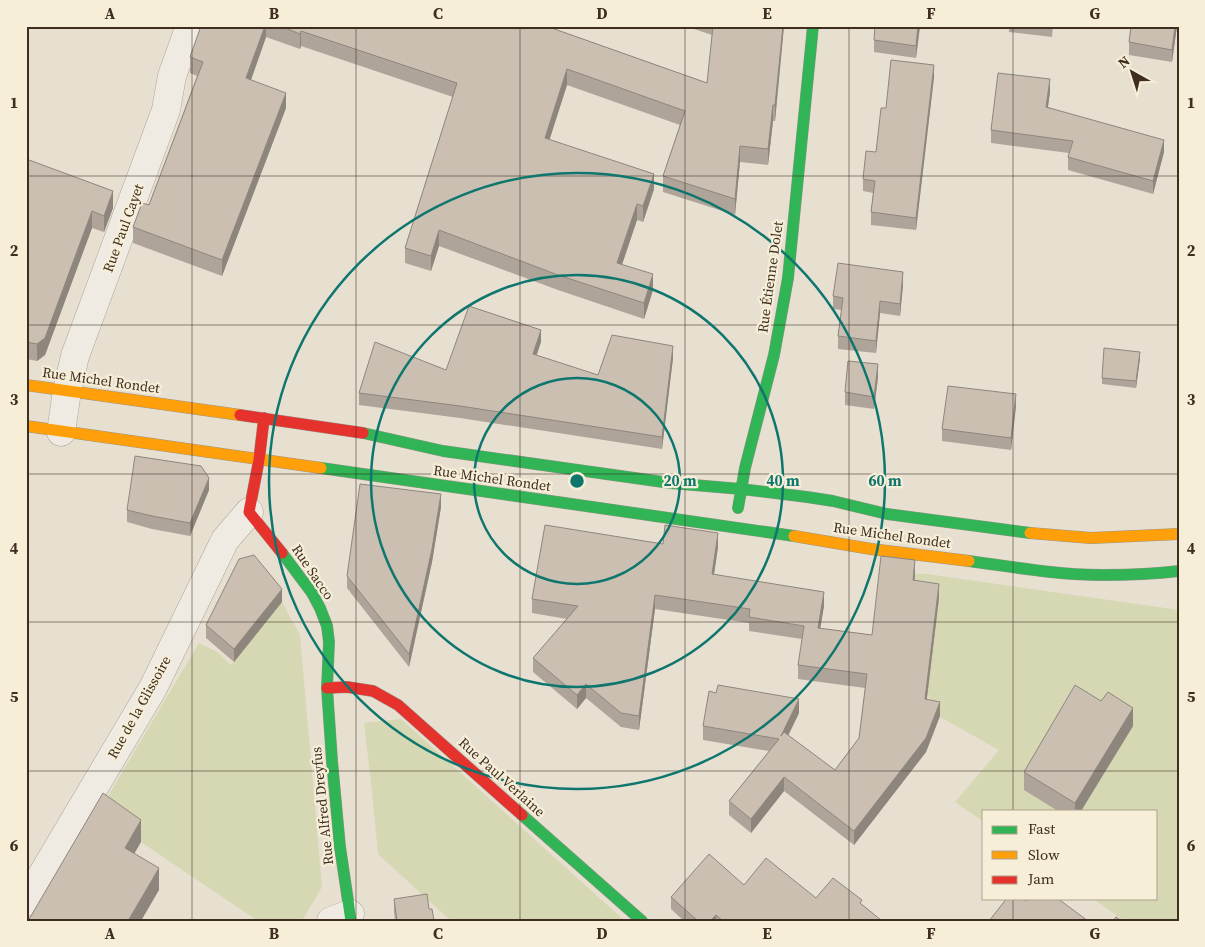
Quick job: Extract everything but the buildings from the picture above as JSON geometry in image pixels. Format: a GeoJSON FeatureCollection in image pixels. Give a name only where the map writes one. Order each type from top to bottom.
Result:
{"type":"FeatureCollection","features":[{"type":"Feature","properties":{"kind":"main road","name":"Rue Étienne Dolet"},"geometry":{"type":"LineString","coordinates":[[735,528],[745,468],[774,355],[788,278],[813,26]]}},
{"type":"Feature","properties":{"kind":"main road","name":"Rue Michel Rondet"},"geometry":{"type":"LineString","coordinates":[[26,385],[349,430],[443,451],[670,483],[741,489],[833,501],[887,514],[1011,531],[1091,538],[1179,534]]}},
{"type":"Feature","properties":{"kind":"main road"},"geometry":{"type":"LineString","coordinates":[[249,512],[259,460],[264,418]]}},
{"type":"Feature","properties":{"kind":"main road","name":"Rue Michel Rondet"},"geometry":{"type":"LineString","coordinates":[[26,426],[802,537],[871,549],[1056,572],[1102,575],[1179,571]]}},
{"type":"Feature","properties":{"kind":"main road","name":"Rue Sacco"},"geometry":{"type":"LineString","coordinates":[[249,512],[312,593],[320,608],[327,626],[327,688]]}},
{"type":"Feature","properties":{"kind":"main road","name":"Rue Paul Verlaine"},"geometry":{"type":"LineString","coordinates":[[327,688],[347,687],[373,692],[398,705],[642,921]]}},
{"type":"Feature","properties":{"kind":"main road","name":"Rue Alfred Dreyfus"},"geometry":{"type":"LineString","coordinates":[[327,688],[344,918]]}},
{"type":"Feature","properties":{"kind":"street","name":"Rue Paul Cayet"},"geometry":{"type":"LineString","coordinates":[[61,432],[67,391],[78,348],[166,110],[172,76],[190,26]]}},
{"type":"Feature","properties":{"kind":"street","name":"Rue de la Glissoire"},"geometry":{"type":"LineString","coordinates":[[26,902],[153,688],[225,540],[249,512]]}},
{"type":"Feature","properties":{"kind":"green space"},"geometry":{"type":"Polygon","coordinates":[[[915,574],[927,574],[1179,610],[1179,921],[1124,921],[1095,900],[1158,900],[1158,810],[982,810],[982,821],[955,802],[999,750],[938,716],[928,696],[913,594],[915,574]]]}},
{"type":"Feature","properties":{"kind":"green space"},"geometry":{"type":"Polygon","coordinates":[[[282,602],[300,635],[322,887],[302,921],[258,921],[98,813],[199,643],[217,652],[231,665],[282,602]]]}},
{"type":"Feature","properties":{"kind":"green space"},"geometry":{"type":"Polygon","coordinates":[[[401,719],[625,921],[451,921],[378,854],[364,723],[401,719]]]}},
{"type":"Feature","properties":{"kind":"traffic: fast"},"geometry":{"type":"LineString","coordinates":[[738,508],[745,468],[774,355],[788,278],[813,26]]}},
{"type":"Feature","properties":{"kind":"traffic: fast"},"geometry":{"type":"LineString","coordinates":[[363,433],[443,451],[670,483],[807,497],[887,514],[1030,533]]}},
{"type":"Feature","properties":{"kind":"traffic: fast"},"geometry":{"type":"LineString","coordinates":[[321,468],[794,536]]}},
{"type":"Feature","properties":{"kind":"traffic: fast"},"geometry":{"type":"LineString","coordinates":[[282,553],[312,593],[327,626],[329,642],[327,688],[332,761],[340,847],[351,921]]}},
{"type":"Feature","properties":{"kind":"traffic: fast"},"geometry":{"type":"LineString","coordinates":[[969,561],[1086,575],[1131,575],[1179,571]]}},
{"type":"Feature","properties":{"kind":"traffic: fast"},"geometry":{"type":"LineString","coordinates":[[522,815],[642,921]]}},
{"type":"Feature","properties":{"kind":"traffic: slow"},"geometry":{"type":"LineString","coordinates":[[26,385],[240,415]]}},
{"type":"Feature","properties":{"kind":"traffic: slow"},"geometry":{"type":"LineString","coordinates":[[26,426],[321,468]]}},
{"type":"Feature","properties":{"kind":"traffic: slow"},"geometry":{"type":"LineString","coordinates":[[1030,533],[1091,538],[1179,534]]}},
{"type":"Feature","properties":{"kind":"traffic: slow"},"geometry":{"type":"LineString","coordinates":[[794,536],[871,549],[969,561]]}},
{"type":"Feature","properties":{"kind":"traffic: jam"},"geometry":{"type":"LineString","coordinates":[[240,415],[363,433]]}},
{"type":"Feature","properties":{"kind":"traffic: jam"},"geometry":{"type":"LineString","coordinates":[[264,418],[259,460],[249,512],[282,553]]}},
{"type":"Feature","properties":{"kind":"traffic: jam"},"geometry":{"type":"LineString","coordinates":[[327,688],[347,687],[373,691],[398,705],[522,815]]}}]}
